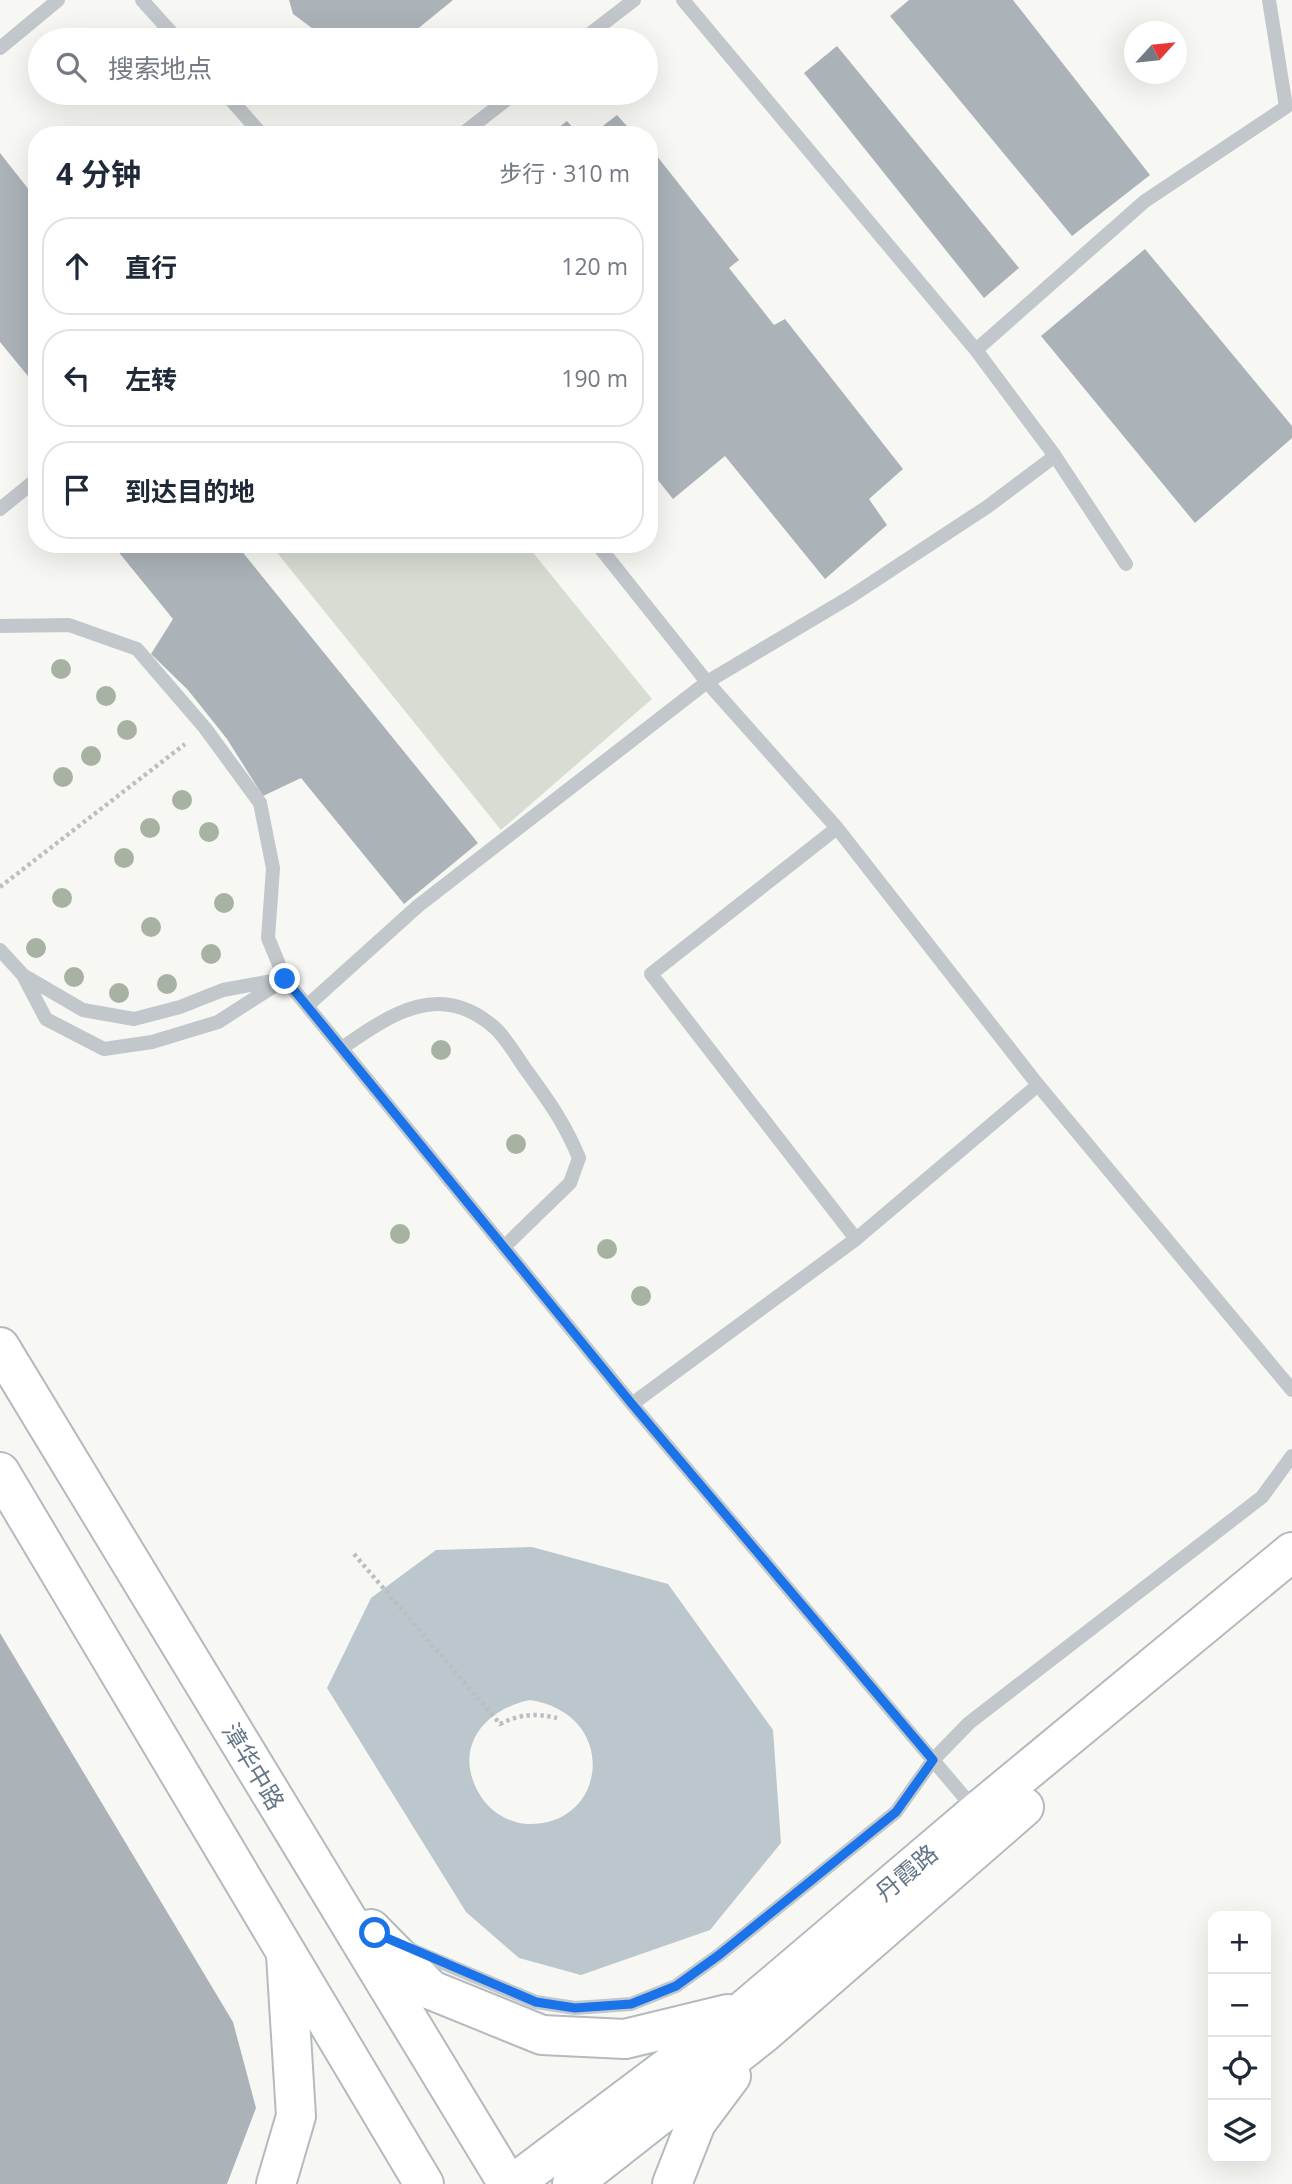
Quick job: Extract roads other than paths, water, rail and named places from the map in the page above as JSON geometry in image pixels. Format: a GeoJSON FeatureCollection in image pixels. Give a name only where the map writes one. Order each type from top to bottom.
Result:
{"type":"FeatureCollection","features":[{"type":"Feature","properties":{"kind":"main road","name":"漳华中路"},"geometry":{"type":"LineString","coordinates":[[0,1347],[329,1890],[511,2184]]}},
{"type":"Feature","properties":{"kind":"main road"},"geometry":{"type":"LineString","coordinates":[[0,1472],[424,2184]]}},
{"type":"Feature","properties":{"kind":"main road","name":"丹霞路"},"geometry":{"type":"LineString","coordinates":[[572,2184],[754,2022],[977,1812],[1292,1552]]}},
{"type":"Feature","properties":{"kind":"main road","name":"丹霞路"},"geometry":{"type":"LineString","coordinates":[[511,2184],[754,2022],[1292,1574]]}},
{"type":"Feature","properties":{"kind":"main road"},"geometry":{"type":"LineString","coordinates":[[329,1890],[431,1990],[542,2035],[625,2039],[754,2022]]}},
{"type":"Feature","properties":{"kind":"main road"},"geometry":{"type":"LineString","coordinates":[[276,2184],[296,2116],[285,1950]]}},
{"type":"Feature","properties":{"kind":"main road"},"geometry":{"type":"LineString","coordinates":[[672,2184],[696,2123],[754,2022]]}},
{"type":"Feature","properties":{"kind":"lane"},"geometry":{"type":"LineString","coordinates":[[0,48],[58,0]]}},
{"type":"Feature","properties":{"kind":"lane"},"geometry":{"type":"LineString","coordinates":[[142,0],[167,28]]}},
{"type":"Feature","properties":{"kind":"lane"},"geometry":{"type":"LineString","coordinates":[[598,28],[634,0]]}},
{"type":"Feature","properties":{"kind":"lane"},"geometry":{"type":"LineString","coordinates":[[682,0],[976,350],[1055,456],[1126,565]]}},
{"type":"Feature","properties":{"kind":"lane"},"geometry":{"type":"LineString","coordinates":[[976,350],[1145,201],[1286,107],[1269,0]]}},
{"type":"Feature","properties":{"kind":"lane"},"geometry":{"type":"LineString","coordinates":[[236,105],[254,126]]}},
{"type":"Feature","properties":{"kind":"lane"},"geometry":{"type":"LineString","coordinates":[[473,126],[500,105]]}},
{"type":"Feature","properties":{"kind":"lane"},"geometry":{"type":"LineString","coordinates":[[308,1006],[418,906],[707,682],[850,597],[987,507],[1055,456]]}},
{"type":"Feature","properties":{"kind":"lane"},"geometry":{"type":"LineString","coordinates":[[0,509],[28,486]]}},
{"type":"Feature","properties":{"kind":"lane"},"geometry":{"type":"LineString","coordinates":[[604,553],[707,682],[837,828],[1038,1085],[1292,1390]]}},
{"type":"Feature","properties":{"kind":"lane"},"geometry":{"type":"LineString","coordinates":[[0,626],[69,625],[137,649],[205,728],[260,803],[273,868],[268,938],[285,979],[632,1404],[977,1812]]}},
{"type":"Feature","properties":{"kind":"lane"},"geometry":{"type":"LineString","coordinates":[[837,828],[652,974],[856,1239]]}},
{"type":"Feature","properties":{"kind":"lane"},"geometry":{"type":"LineString","coordinates":[[0,950],[23,975],[46,1019],[104,1049],[152,1042],[218,1022],[285,979]]}},
{"type":"Feature","properties":{"kind":"lane"},"geometry":{"type":"LineString","coordinates":[[23,975],[83,1010],[134,1019],[180,1007],[223,990],[285,979]]}},
{"type":"Feature","properties":{"kind":"lane"},"geometry":{"type":"LineString","coordinates":[[342,1048],[388,1016],[428,1003],[468,1008],[497,1030],[565,1124],[579,1158],[570,1183],[504,1247]]}},
{"type":"Feature","properties":{"kind":"lane"},"geometry":{"type":"LineString","coordinates":[[632,1404],[856,1239],[1038,1085]]}},
{"type":"Feature","properties":{"kind":"lane"},"geometry":{"type":"LineString","coordinates":[[375,1933],[536,2002],[575,2008],[631,2004],[676,1986],[719,1955],[896,1812],[933,1760],[969,1723],[1262,1497],[1292,1456]]}}]}
